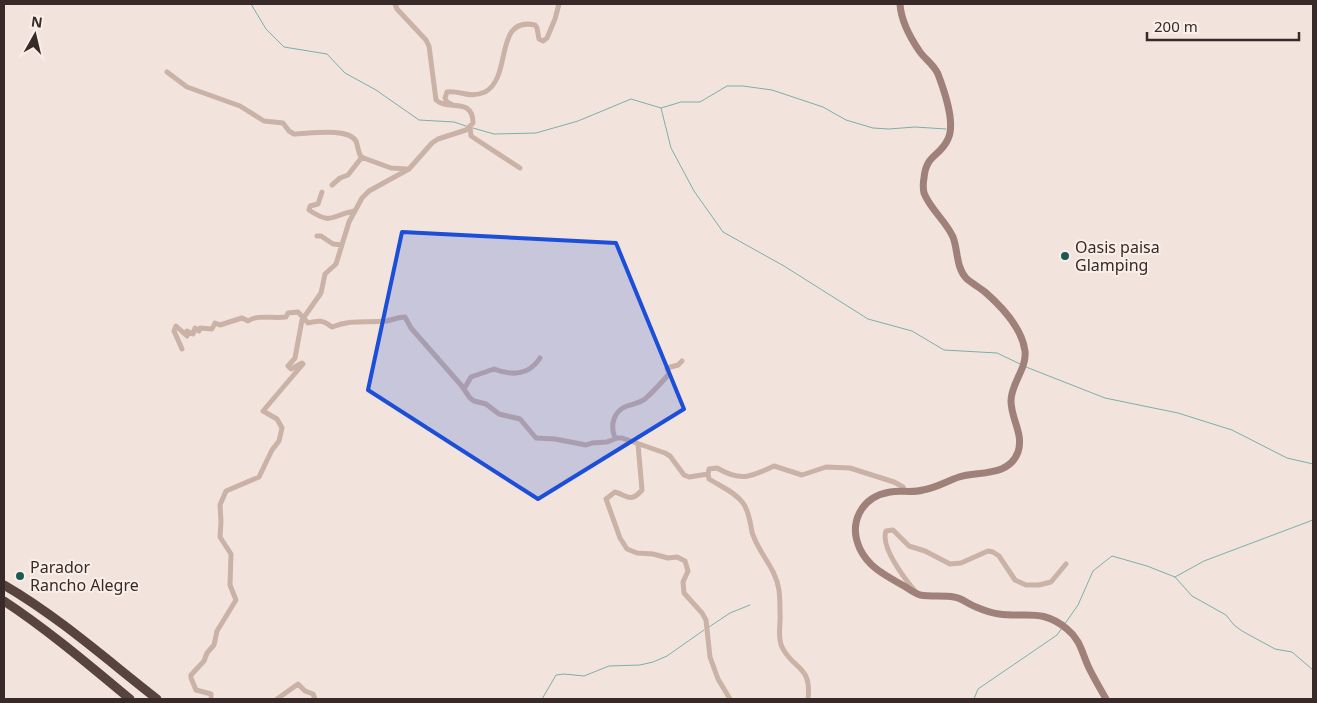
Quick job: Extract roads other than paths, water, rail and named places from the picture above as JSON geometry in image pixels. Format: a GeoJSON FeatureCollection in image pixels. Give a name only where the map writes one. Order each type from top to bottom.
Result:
{"type":"FeatureCollection","features":[{"type":"Feature","properties":{"kind":"highway"},"geometry":{"type":"LineString","coordinates":[[4,585],[66,627],[157,699]]}},
{"type":"Feature","properties":{"kind":"highway"},"geometry":{"type":"LineString","coordinates":[[4,601],[77,655],[130,699]]}},
{"type":"Feature","properties":{"kind":"main road"},"geometry":{"type":"LineString","coordinates":[[899,4],[901,15],[914,42],[920,52],[935,67],[950,120],[951,129],[948,140],[926,165],[923,185],[924,192],[928,202],[945,223],[952,237],[962,272],[966,278],[1004,311],[1018,332],[1025,352],[1023,366],[1011,395],[1012,411],[1020,436],[1020,444],[1017,456],[996,472],[963,476],[929,489],[904,492],[893,491],[871,499],[863,506],[857,520],[855,530],[859,547],[873,567],[917,594],[932,597],[955,597],[975,607],[996,613],[1044,615],[1063,626],[1077,637],[1090,669],[1106,699]]}},
{"type":"Feature","properties":{"kind":"street"},"geometry":{"type":"LineString","coordinates":[[395,4],[397,9],[426,40],[429,46],[436,100],[444,105],[466,108],[473,117],[471,136],[520,168]]}},
{"type":"Feature","properties":{"kind":"street"},"geometry":{"type":"LineString","coordinates":[[451,105],[445,100],[447,92],[452,91],[474,95],[484,92],[494,85],[499,75],[507,38],[517,27],[524,24],[535,25],[539,39],[542,41],[547,38],[559,4]]}},
{"type":"Feature","properties":{"kind":"street"},"geometry":{"type":"LineString","coordinates":[[168,72],[187,86],[240,106],[264,121],[283,123],[294,134],[346,134],[356,142],[362,157],[391,168],[409,169]]}},
{"type":"Feature","properties":{"kind":"street"},"geometry":{"type":"LineString","coordinates":[[211,699],[211,694],[196,690],[193,687],[191,674],[204,661],[207,653],[214,645],[217,631],[236,600],[230,585],[231,554],[220,537],[222,522],[220,504],[226,491],[259,477],[281,436],[282,428],[280,424],[263,411],[303,364],[302,362],[290,369],[288,366],[295,358],[300,324],[321,293],[325,274],[336,264],[354,211],[365,194],[409,169],[432,143],[438,139],[472,125]]}},
{"type":"Feature","properties":{"kind":"street"},"geometry":{"type":"LineString","coordinates":[[332,185],[340,178],[348,175],[362,157]]}},
{"type":"Feature","properties":{"kind":"street"},"geometry":{"type":"LineString","coordinates":[[322,192],[318,204],[310,206],[309,210],[318,216],[326,219],[354,211]]}},
{"type":"Feature","properties":{"kind":"street"},"geometry":{"type":"LineString","coordinates":[[317,236],[321,236],[333,244],[342,245]]}},
{"type":"Feature","properties":{"kind":"street"},"geometry":{"type":"LineString","coordinates":[[182,350],[174,331],[176,326],[187,336],[187,331],[193,334],[194,328],[199,331],[200,328],[212,329],[215,323],[220,325],[242,318],[248,321],[254,317],[286,317],[288,313],[298,312],[308,324],[321,321],[327,322],[332,327],[340,323],[352,321],[388,320],[405,317],[411,328],[470,398],[486,404],[499,414],[520,419],[536,438],[555,439],[586,445],[622,438],[665,453],[670,456],[684,475],[689,477],[708,474]]}},
{"type":"Feature","properties":{"kind":"street"},"geometry":{"type":"LineString","coordinates":[[464,389],[471,377],[494,369],[503,373],[517,374],[536,365],[540,358]]}},
{"type":"Feature","properties":{"kind":"street"},"geometry":{"type":"LineString","coordinates":[[615,438],[612,424],[622,408],[645,399],[665,381],[669,374],[667,368],[678,365],[682,361]]}},
{"type":"Feature","properties":{"kind":"street"},"geometry":{"type":"LineString","coordinates":[[638,444],[642,490],[629,498],[624,498],[615,492],[606,498],[607,506],[624,545],[628,549],[637,553],[653,554],[664,558],[677,557],[685,561],[688,571],[683,582],[684,593],[702,612],[706,620],[710,657],[718,679],[730,699]]}},
{"type":"Feature","properties":{"kind":"street"},"geometry":{"type":"LineString","coordinates":[[808,699],[809,687],[806,677],[782,647],[778,589],[775,575],[758,547],[747,510],[742,502],[733,494],[709,479],[709,469],[717,468],[728,474],[749,477],[774,466],[802,475],[822,468],[843,467],[894,482],[904,487],[904,492]]}},
{"type":"Feature","properties":{"kind":"street"},"geometry":{"type":"LineString","coordinates":[[917,594],[894,563],[885,536],[886,530],[893,530],[909,546],[926,551],[950,564],[961,563],[988,551],[993,552],[999,556],[1015,580],[1026,584],[1039,585],[1051,582],[1066,564]]}},
{"type":"Feature","properties":{"kind":"street"},"geometry":{"type":"LineString","coordinates":[[277,699],[298,684],[305,691],[313,694],[315,699]]}},
{"type":"Feature","properties":{"kind":"waterway"},"geometry":{"type":"LineString","coordinates":[[251,4],[266,29],[284,47],[327,54],[345,73],[376,90],[419,120],[454,122],[466,126]]}},
{"type":"Feature","properties":{"kind":"waterway"},"geometry":{"type":"LineString","coordinates":[[473,128],[494,134],[536,133],[578,121],[631,99],[661,108],[681,102],[700,102],[727,86],[743,86],[772,90],[823,107],[846,120],[873,128],[915,127],[946,129]]}},
{"type":"Feature","properties":{"kind":"waterway"},"geometry":{"type":"LineString","coordinates":[[661,108],[671,148],[694,191],[723,232],[784,266],[868,319],[912,331],[944,350],[997,353],[1020,364]]}},
{"type":"Feature","properties":{"kind":"waterway"},"geometry":{"type":"LineString","coordinates":[[1026,367],[1105,398],[1178,413],[1232,430],[1287,458],[1313,464]]}},
{"type":"Feature","properties":{"kind":"waterway"},"geometry":{"type":"LineString","coordinates":[[1175,577],[1204,561],[1313,520]]}},
{"type":"Feature","properties":{"kind":"waterway"},"geometry":{"type":"LineString","coordinates":[[1064,625],[1078,605],[1093,571],[1112,556],[1147,566],[1175,577],[1192,596],[1226,615],[1242,631],[1275,649],[1292,652],[1313,670]]}},
{"type":"Feature","properties":{"kind":"waterway"},"geometry":{"type":"LineString","coordinates":[[709,627],[730,613],[750,605]]}},
{"type":"Feature","properties":{"kind":"waterway"},"geometry":{"type":"LineString","coordinates":[[974,699],[978,689],[1057,635],[1062,628]]}},
{"type":"Feature","properties":{"kind":"waterway"},"geometry":{"type":"LineString","coordinates":[[542,699],[556,675],[584,676],[609,666],[640,665],[653,662],[667,656],[704,630]]}},
{"type":"Feature","properties":{"kind":"place","name":"Oasis paisa Glamping"},"geometry":{"type":"Point","coordinates":[1065,256]}},
{"type":"Feature","properties":{"kind":"place","name":"Parador Rancho Alegre"},"geometry":{"type":"Point","coordinates":[20,576]}}]}
